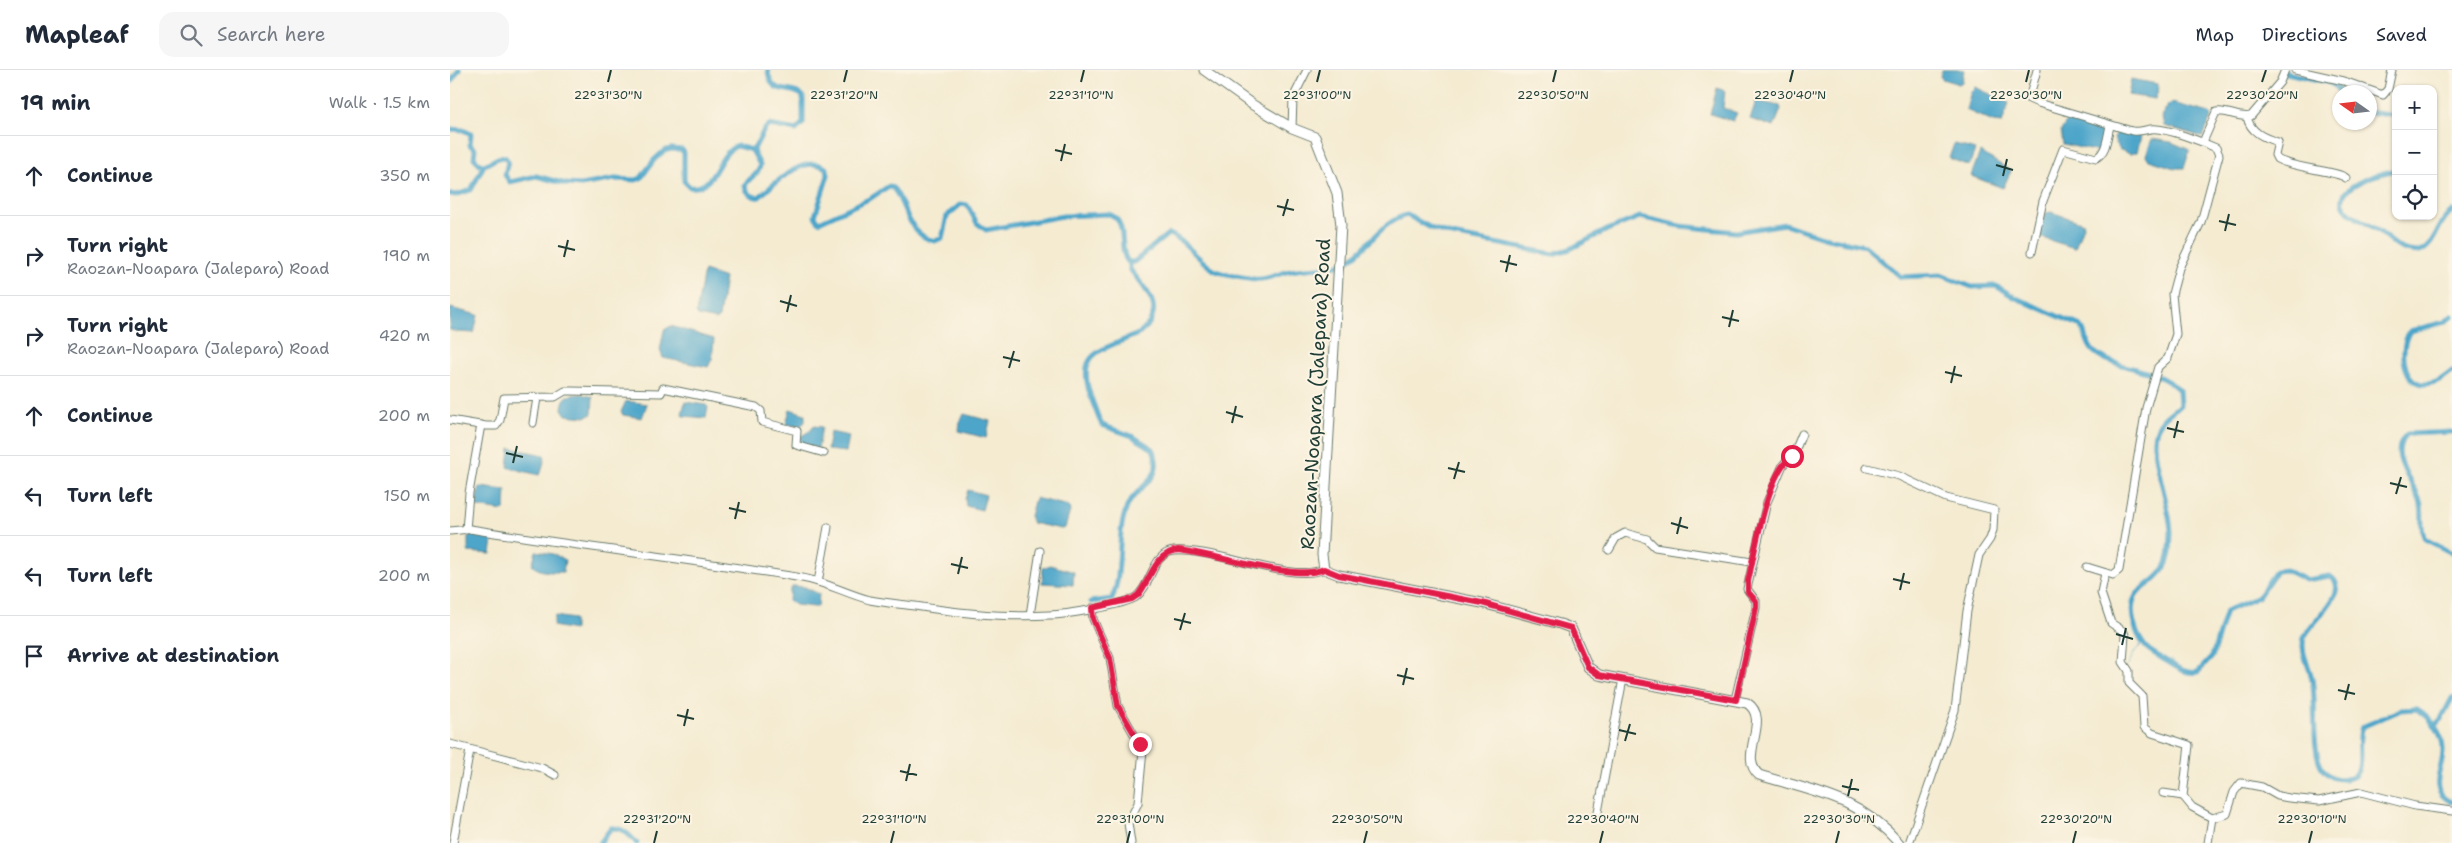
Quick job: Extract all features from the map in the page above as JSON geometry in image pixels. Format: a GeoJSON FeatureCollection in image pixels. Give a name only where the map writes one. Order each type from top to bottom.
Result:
{"type":"FeatureCollection","features":[{"type":"Feature","properties":{"kind":"main road","name":"Raozan-Noapara (Jalepara) Road"},"geometry":{"type":"LineString","coordinates":[[1204,70],[1253,105],[1296,130],[1312,134],[1317,141],[1337,192],[1341,214],[1322,555],[1324,569],[1339,575],[1482,603],[1560,624],[1571,628],[1588,667],[1599,675],[1736,700],[1750,706],[1755,714],[1756,727],[1751,762],[1753,771],[1759,776],[1807,787],[1852,805],[1883,825],[1899,843]]}},
{"type":"Feature","properties":{"kind":"street"},"geometry":{"type":"LineString","coordinates":[[1296,130],[1293,98],[1307,70]]}},
{"type":"Feature","properties":{"kind":"street"},"geometry":{"type":"LineString","coordinates":[[2037,70],[2030,99],[2110,126],[2144,132],[2152,129],[2203,142],[2216,148],[2219,155],[2201,222],[2179,268],[2172,294],[2176,324],[2172,349],[2168,358],[2158,368],[2142,423],[2120,570],[2113,575],[2087,567]]}},
{"type":"Feature","properties":{"kind":"street"},"geometry":{"type":"LineString","coordinates":[[2295,70],[2344,81],[2383,95],[2388,89],[2392,70]]}},
{"type":"Feature","properties":{"kind":"street"},"geometry":{"type":"LineString","coordinates":[[2247,117],[2256,110],[2284,73]]}},
{"type":"Feature","properties":{"kind":"street"},"geometry":{"type":"LineString","coordinates":[[2203,142],[2216,112],[2222,111],[2247,117]]}},
{"type":"Feature","properties":{"kind":"street"},"geometry":{"type":"LineString","coordinates":[[2247,117],[2250,127],[2269,139],[2278,142],[2275,155],[2277,159],[2320,172],[2342,174],[2346,178]]}},
{"type":"Feature","properties":{"kind":"street"},"geometry":{"type":"LineString","coordinates":[[2032,252],[2043,201],[2063,149],[2096,158],[2101,155],[2110,126]]}},
{"type":"Feature","properties":{"kind":"street"},"geometry":{"type":"LineString","coordinates":[[450,420],[492,426],[498,423],[504,398],[555,397],[565,391],[661,393],[663,388],[756,408],[761,411],[762,422],[797,431],[796,445],[824,453]]}},
{"type":"Feature","properties":{"kind":"street"},"geometry":{"type":"LineString","coordinates":[[533,423],[538,398]]}},
{"type":"Feature","properties":{"kind":"street"},"geometry":{"type":"LineString","coordinates":[[466,530],[469,493],[481,425]]}},
{"type":"Feature","properties":{"kind":"street"},"geometry":{"type":"LineString","coordinates":[[1736,700],[1756,608],[1756,601],[1747,588],[1752,562],[1767,502],[1783,465],[1795,451],[1802,434]]}},
{"type":"Feature","properties":{"kind":"street"},"geometry":{"type":"LineString","coordinates":[[1867,468],[1899,476],[1946,498],[1994,510],[1990,540],[1979,555],[1973,579],[1954,710],[1909,843]]}},
{"type":"Feature","properties":{"kind":"street"},"geometry":{"type":"LineString","coordinates":[[818,582],[828,527]]}},
{"type":"Feature","properties":{"kind":"street"},"geometry":{"type":"LineString","coordinates":[[450,531],[466,530],[739,568],[818,582],[873,601],[946,611],[1030,615],[1049,615],[1132,599],[1138,595],[1161,557],[1169,551],[1190,551],[1294,572],[1319,572],[1324,569]]}},
{"type":"Feature","properties":{"kind":"street"},"geometry":{"type":"LineString","coordinates":[[1609,550],[1616,538],[1621,533],[1625,533],[1647,538],[1655,546],[1752,562]]}},
{"type":"Feature","properties":{"kind":"street"},"geometry":{"type":"LineString","coordinates":[[1030,615],[1040,551]]}},
{"type":"Feature","properties":{"kind":"street"},"geometry":{"type":"LineString","coordinates":[[2105,573],[2101,593],[2111,623],[2123,631],[2126,666],[2130,683],[2142,696],[2143,719],[2147,731],[2190,745],[2183,796]]}},
{"type":"Feature","properties":{"kind":"street"},"geometry":{"type":"LineString","coordinates":[[1092,608],[1093,619],[1110,658],[1118,706],[1142,750],[1138,803],[1128,823],[1131,843]]}},
{"type":"Feature","properties":{"kind":"street"},"geometry":{"type":"LineString","coordinates":[[1598,812],[1623,679]]}},
{"type":"Feature","properties":{"kind":"street"},"geometry":{"type":"LineString","coordinates":[[450,744],[542,768],[555,775]]}},
{"type":"Feature","properties":{"kind":"street"},"geometry":{"type":"LineString","coordinates":[[453,843],[470,750]]}},
{"type":"Feature","properties":{"kind":"street"},"geometry":{"type":"LineString","coordinates":[[2163,793],[2183,796],[2192,807],[2212,818],[2228,814],[2234,792],[2241,783],[2262,787],[2278,796],[2289,798],[2319,801],[2361,792],[2414,806],[2452,811]]}},
{"type":"Feature","properties":{"kind":"street"},"geometry":{"type":"LineString","coordinates":[[2208,843],[2212,818]]}},
{"type":"Feature","properties":{"kind":"water"},"geometry":{"type":"Polygon","coordinates":[[[1942,70],[1964,70],[1962,82],[1959,84],[1942,79],[1940,76],[1942,70]]]}},
{"type":"Feature","properties":{"kind":"water"},"geometry":{"type":"Polygon","coordinates":[[[2131,79],[2157,84],[2159,88],[2155,99],[2128,95],[2131,79]]]}},
{"type":"Feature","properties":{"kind":"water"},"geometry":{"type":"Polygon","coordinates":[[[1975,87],[2009,103],[2002,123],[1993,122],[1966,110],[1971,91],[1975,87]]]}},
{"type":"Feature","properties":{"kind":"water"},"geometry":{"type":"Polygon","coordinates":[[[1717,88],[1725,91],[1723,108],[1737,113],[1733,121],[1710,114],[1717,88]]]}},
{"type":"Feature","properties":{"kind":"water"},"geometry":{"type":"Polygon","coordinates":[[[1756,101],[1780,106],[1781,109],[1774,127],[1750,119],[1756,101]]]}},
{"type":"Feature","properties":{"kind":"water"},"geometry":{"type":"Polygon","coordinates":[[[2172,103],[2212,115],[2203,137],[2164,126],[2162,117],[2167,105],[2172,103]]]}},
{"type":"Feature","properties":{"kind":"water"},"geometry":{"type":"Polygon","coordinates":[[[2068,119],[2105,128],[2099,152],[2063,144],[2061,131],[2068,119]]]}},
{"type":"Feature","properties":{"kind":"water"},"geometry":{"type":"Polygon","coordinates":[[[2118,131],[2141,136],[2137,152],[2130,154],[2118,149],[2114,138],[2118,131]]]}},
{"type":"Feature","properties":{"kind":"water"},"geometry":{"type":"Polygon","coordinates":[[[2152,139],[2171,142],[2190,150],[2184,168],[2175,168],[2149,160],[2146,155],[2152,139]]]}},
{"type":"Feature","properties":{"kind":"water"},"geometry":{"type":"Polygon","coordinates":[[[1954,144],[1975,150],[1969,166],[1949,158],[1954,144]]]}},
{"type":"Feature","properties":{"kind":"water"},"geometry":{"type":"Polygon","coordinates":[[[1980,152],[2011,171],[2003,188],[1971,176],[1980,152]]]}},
{"type":"Feature","properties":{"kind":"water"},"geometry":{"type":"Polygon","coordinates":[[[2051,212],[2084,223],[2075,248],[2039,237],[2040,224],[2046,213],[2051,212]]]}},
{"type":"Feature","properties":{"kind":"water"},"geometry":{"type":"Polygon","coordinates":[[[704,271],[725,278],[719,318],[716,320],[698,316],[696,313],[704,271]]]}},
{"type":"Feature","properties":{"kind":"water"},"geometry":{"type":"Polygon","coordinates":[[[450,308],[478,315],[474,333],[450,330],[450,308]]]}},
{"type":"Feature","properties":{"kind":"water"},"geometry":{"type":"Polygon","coordinates":[[[671,326],[714,339],[712,359],[708,367],[663,358],[660,350],[664,330],[671,326]]]}},
{"type":"Feature","properties":{"kind":"water"},"geometry":{"type":"Polygon","coordinates":[[[582,394],[593,397],[592,414],[585,417],[566,415],[562,409],[564,400],[571,395],[582,394]]]}},
{"type":"Feature","properties":{"kind":"water"},"geometry":{"type":"Polygon","coordinates":[[[626,401],[647,404],[642,418],[623,415],[621,412],[626,401]]]}},
{"type":"Feature","properties":{"kind":"water"},"geometry":{"type":"Polygon","coordinates":[[[685,402],[706,405],[708,407],[706,418],[683,416],[685,402]]]}},
{"type":"Feature","properties":{"kind":"water"},"geometry":{"type":"Polygon","coordinates":[[[790,409],[805,414],[805,422],[799,427],[786,424],[790,409]]]}},
{"type":"Feature","properties":{"kind":"water"},"geometry":{"type":"Polygon","coordinates":[[[964,414],[990,421],[986,438],[959,431],[960,422],[964,414]]]}},
{"type":"Feature","properties":{"kind":"water"},"geometry":{"type":"Polygon","coordinates":[[[814,426],[822,427],[818,449],[800,444],[801,436],[810,431],[814,426]]]}},
{"type":"Feature","properties":{"kind":"water"},"geometry":{"type":"Polygon","coordinates":[[[830,432],[849,436],[846,452],[827,450],[830,432]]]}},
{"type":"Feature","properties":{"kind":"water"},"geometry":{"type":"Polygon","coordinates":[[[510,448],[544,455],[541,473],[539,475],[508,467],[510,448]]]}},
{"type":"Feature","properties":{"kind":"water"},"geometry":{"type":"Polygon","coordinates":[[[480,487],[506,490],[505,509],[503,511],[477,507],[475,504],[480,487]]]}},
{"type":"Feature","properties":{"kind":"water"},"geometry":{"type":"Polygon","coordinates":[[[968,490],[986,495],[982,510],[966,506],[965,499],[968,490]]]}},
{"type":"Feature","properties":{"kind":"water"},"geometry":{"type":"Polygon","coordinates":[[[1035,498],[1069,506],[1070,511],[1065,528],[1061,529],[1032,523],[1030,516],[1035,498]]]}},
{"type":"Feature","properties":{"kind":"water"},"geometry":{"type":"Polygon","coordinates":[[[471,534],[491,537],[493,540],[491,554],[468,552],[468,537],[471,534]]]}},
{"type":"Feature","properties":{"kind":"water"},"geometry":{"type":"Polygon","coordinates":[[[536,551],[553,554],[565,560],[563,572],[546,572],[535,568],[532,565],[536,551]]]}},
{"type":"Feature","properties":{"kind":"water"},"geometry":{"type":"Polygon","coordinates":[[[1050,565],[1074,572],[1073,585],[1042,583],[1043,568],[1050,565]]]}},
{"type":"Feature","properties":{"kind":"water"},"geometry":{"type":"Polygon","coordinates":[[[793,586],[805,587],[819,594],[818,606],[795,605],[789,601],[790,589],[793,586]]]}},
{"type":"Feature","properties":{"kind":"water"},"geometry":{"type":"Polygon","coordinates":[[[555,616],[574,619],[574,630],[553,626],[555,616]]]}},
{"type":"Feature","properties":{"kind":"waterway"},"geometry":{"type":"LineString","coordinates":[[450,83],[459,70]]}},
{"type":"Feature","properties":{"kind":"waterway"},"geometry":{"type":"LineString","coordinates":[[753,151],[764,130],[769,125],[796,130],[803,123],[803,96],[772,84],[768,70]]}},
{"type":"Feature","properties":{"kind":"waterway"},"geometry":{"type":"LineString","coordinates":[[2282,72],[2334,85]]}},
{"type":"Feature","properties":{"kind":"waterway"},"geometry":{"type":"LineString","coordinates":[[2377,113],[2392,115]]}},
{"type":"Feature","properties":{"kind":"waterway"},"geometry":{"type":"LineString","coordinates":[[450,129],[463,130],[471,134],[470,145],[475,149],[474,158],[481,165],[505,157],[508,161],[505,175],[510,182],[536,176],[566,184],[581,185],[615,179],[636,180],[641,178],[654,160],[664,151],[671,149],[682,150],[684,153],[684,181],[690,187],[699,186],[706,183],[730,150],[737,146],[752,150],[760,165],[758,171],[745,186],[754,197],[759,197],[781,178],[800,167],[809,164],[827,169],[828,175],[815,216],[819,222],[871,198],[889,186],[898,195],[917,231],[935,241],[942,238],[947,216],[961,204],[967,205],[977,223],[986,230],[1063,216],[1109,214],[1119,223],[1123,250],[1128,262],[1134,262],[1168,234],[1179,240],[1204,263],[1216,271],[1254,279],[1263,279],[1291,271],[1331,267],[1344,263],[1360,251],[1389,223],[1407,215],[1431,228],[1452,235],[1553,254],[1570,249],[1607,230],[1640,217],[1680,226],[1736,232],[1785,224],[1823,237],[1865,246],[1901,277],[1941,275],[1972,287],[1996,286],[2016,298],[2081,326],[2093,351],[2102,357],[2112,362],[2158,376],[2179,390],[2180,405],[2161,422],[2155,439],[2157,465],[2170,522],[2169,556],[2162,571],[2134,599],[2132,612],[2135,627],[2145,646],[2178,668],[2188,672],[2198,672],[2212,657],[2226,611],[2258,597],[2276,571],[2286,570],[2306,580],[2330,576],[2336,582],[2333,598],[2307,632],[2303,643],[2312,679],[2316,747],[2321,766],[2328,775],[2342,779],[2351,778],[2356,774],[2359,767],[2362,727],[2401,710],[2417,709],[2432,722],[2439,733],[2443,751],[2438,786],[2444,797],[2452,802]]}},
{"type":"Feature","properties":{"kind":"waterway"},"geometry":{"type":"LineString","coordinates":[[450,194],[456,195],[471,190],[484,165]]}},
{"type":"Feature","properties":{"kind":"waterway"},"geometry":{"type":"LineString","coordinates":[[2392,171],[2358,183],[2344,195],[2343,203],[2354,216],[2396,246],[2420,252],[2434,238],[2443,221],[2452,211]]}},
{"type":"Feature","properties":{"kind":"waterway"},"geometry":{"type":"LineString","coordinates":[[1091,602],[1112,599],[1118,576],[1123,518],[1132,499],[1149,481],[1156,469],[1153,449],[1132,436],[1102,425],[1093,403],[1086,373],[1088,363],[1094,356],[1102,350],[1140,333],[1149,324],[1153,316],[1152,300],[1130,269],[1130,262]]}},
{"type":"Feature","properties":{"kind":"waterway"},"geometry":{"type":"LineString","coordinates":[[2452,316],[2445,322],[2410,331],[2404,349],[2406,368],[2416,382],[2424,384],[2435,382],[2452,371]]}},
{"type":"Feature","properties":{"kind":"waterway"},"geometry":{"type":"LineString","coordinates":[[2452,432],[2407,434],[2401,442],[2399,450],[2403,468],[2420,501],[2422,530],[2425,539],[2452,553]]}},
{"type":"Feature","properties":{"kind":"waterway"},"geometry":{"type":"LineString","coordinates":[[2128,665],[2135,651],[2143,643]]}},
{"type":"Feature","properties":{"kind":"waterway"},"geometry":{"type":"LineString","coordinates":[[2434,726],[2441,719],[2452,698]]}},
{"type":"Feature","properties":{"kind":"waterway"},"geometry":{"type":"LineString","coordinates":[[600,843],[611,828],[622,830],[637,843]]}},
{"type":"Feature","properties":{"kind":"route"},"geometry":{"type":"LineString","coordinates":[[1140,744],[1118,706],[1110,658],[1093,619],[1092,608],[1132,599],[1138,595],[1161,557],[1169,551],[1178,550],[1294,572],[1319,572],[1324,569],[1332,574],[1482,603],[1571,628],[1588,667],[1599,675],[1736,700],[1756,608],[1755,598],[1748,592],[1748,581],[1767,502],[1777,476],[1786,460],[1792,456]]}}]}
